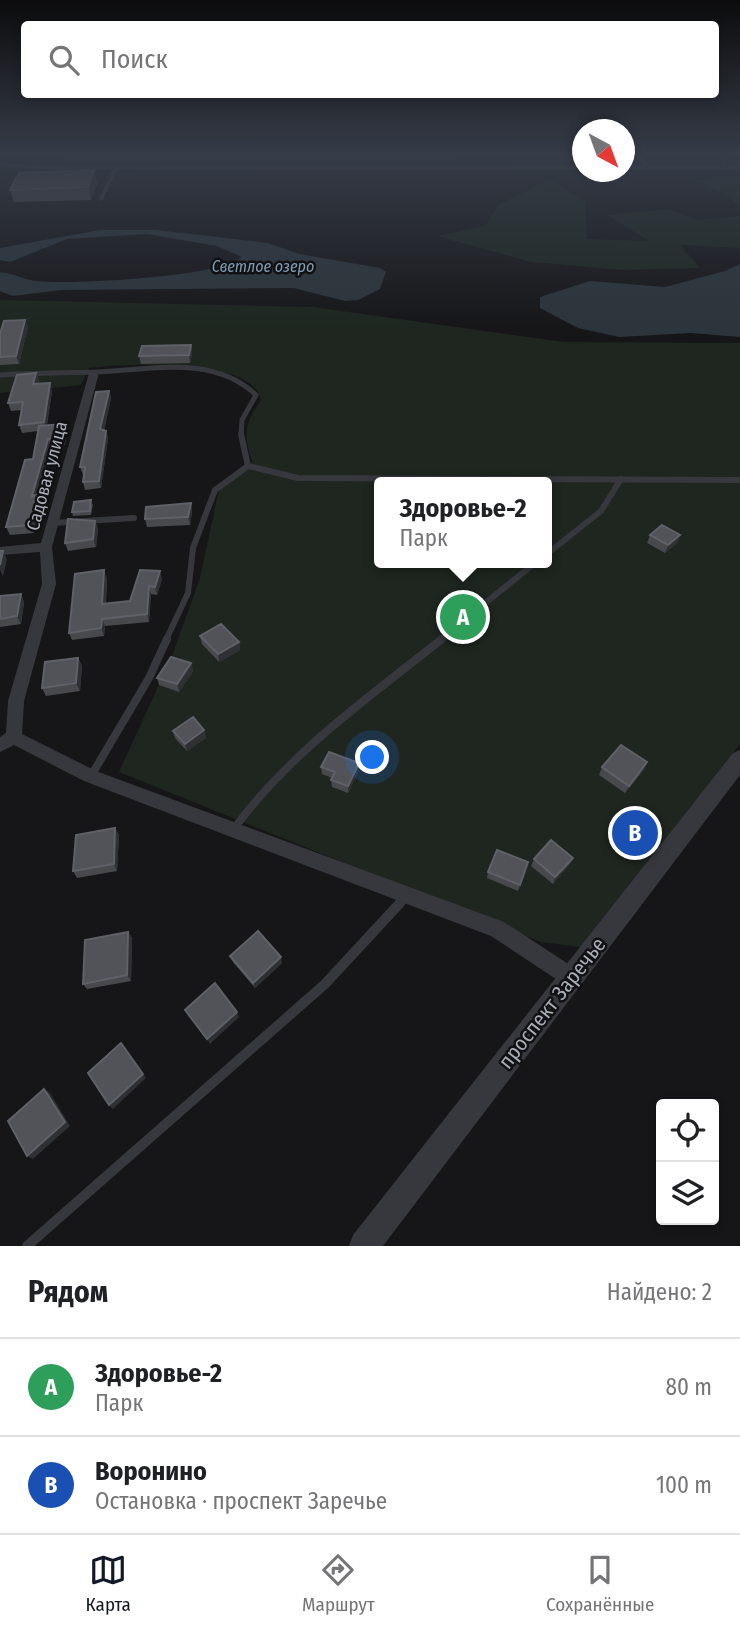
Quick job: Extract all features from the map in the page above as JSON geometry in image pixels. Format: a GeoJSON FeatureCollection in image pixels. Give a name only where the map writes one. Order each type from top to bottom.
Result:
{"type":"FeatureCollection","features":[{"type":"Feature","properties":{"kind":"street","name":"Садовая улица"},"geometry":{"type":"LineString","coordinates":[[7,741],[49,584],[46,547],[94,373]]}},
{"type":"Feature","properties":{"kind":"street"},"geometry":{"type":"LineString","coordinates":[[0,551],[46,547]]}},
{"type":"Feature","properties":{"kind":"street"},"geometry":{"type":"LineString","coordinates":[[7,741],[90,776],[497,929],[572,978]]}},
{"type":"Feature","properties":{"kind":"street","name":"проспект Заречье"},"geometry":{"type":"LineString","coordinates":[[364,1246],[740,759]]}},
{"type":"Feature","properties":{"kind":"lane"},"geometry":{"type":"LineString","coordinates":[[0,375],[94,373],[132,367],[197,369],[232,377],[251,388],[256,395],[255,403],[243,418],[242,444],[248,467]]}},
{"type":"Feature","properties":{"kind":"lane"},"geometry":{"type":"LineString","coordinates":[[90,776],[149,678],[188,593],[192,548],[215,490],[248,467],[298,478],[374,478]]}},
{"type":"Feature","properties":{"kind":"lane"},"geometry":{"type":"LineString","coordinates":[[552,479],[740,480]]}},
{"type":"Feature","properties":{"kind":"lane"},"geometry":{"type":"LineString","coordinates":[[552,550],[609,502],[618,491],[621,479]]}},
{"type":"Feature","properties":{"kind":"lane"},"geometry":{"type":"LineString","coordinates":[[52,523],[134,518]]}},
{"type":"Feature","properties":{"kind":"lane"},"geometry":{"type":"LineString","coordinates":[[233,830],[259,794],[293,759],[530,568]]}},
{"type":"Feature","properties":{"kind":"lane"},"geometry":{"type":"LineString","coordinates":[[27,1246],[325,984],[408,895]]}},
{"type":"Feature","properties":{"kind":"shaded area"},"geometry":{"type":"Polygon","coordinates":[[[493,213],[586,213],[587,239],[649,241],[607,215],[679,213],[696,220],[740,216],[740,248],[680,245],[700,268],[622,270],[531,262],[437,236],[485,226],[493,213]]]}},
{"type":"Feature","properties":{"kind":"shaded area"},"geometry":{"type":"Polygon","coordinates":[[[0,300],[313,307],[564,342],[740,343],[740,744],[588,948],[541,942],[119,772],[172,656],[200,578],[219,489],[246,471],[252,461],[246,437],[248,423],[261,401],[253,386],[236,376],[186,366],[129,365],[89,368],[81,385],[0,393],[0,300]]]}},
{"type":"Feature","properties":{"kind":"water","name":"Светлое озеро"},"geometry":{"type":"Polygon","coordinates":[[[100,230],[157,230],[268,243],[299,254],[380,268],[386,272],[380,289],[358,300],[345,301],[294,288],[61,290],[13,296],[0,291],[0,272],[36,281],[53,282],[144,278],[206,270],[242,257],[217,246],[147,234],[67,239],[10,262],[0,260],[0,248],[100,230]]]}},
{"type":"Feature","properties":{"kind":"water"},"geometry":{"type":"Polygon","coordinates":[[[740,264],[740,337],[691,333],[619,337],[578,328],[540,308],[540,297],[590,281],[665,287],[725,271],[740,264]]]}},
{"type":"Feature","properties":{"kind":"building"},"geometry":{"type":"Polygon","coordinates":[[[25,320],[16,356],[0,357],[0,334],[4,321],[25,320]]]}},
{"type":"Feature","properties":{"kind":"building"},"geometry":{"type":"Polygon","coordinates":[[[191,345],[189,355],[139,356],[142,346],[191,345]]]}},
{"type":"Feature","properties":{"kind":"building"},"geometry":{"type":"Polygon","coordinates":[[[36,373],[33,384],[50,383],[44,422],[19,425],[23,402],[8,403],[17,375],[36,373]]]}},
{"type":"Feature","properties":{"kind":"building"},"geometry":{"type":"Polygon","coordinates":[[[109,391],[100,429],[106,431],[99,481],[83,482],[85,467],[80,467],[96,392],[109,391]]]}},
{"type":"Feature","properties":{"kind":"building"},"geometry":{"type":"Polygon","coordinates":[[[64,424],[62,438],[48,439],[32,496],[36,495],[31,525],[6,527],[25,460],[33,459],[39,426],[64,424]]]}},
{"type":"Feature","properties":{"kind":"building"},"geometry":{"type":"Polygon","coordinates":[[[91,500],[90,511],[72,512],[74,502],[91,500]]]}},
{"type":"Feature","properties":{"kind":"building"},"geometry":{"type":"Polygon","coordinates":[[[191,503],[188,517],[145,519],[146,507],[191,503]]]}},
{"type":"Feature","properties":{"kind":"building"},"geometry":{"type":"Polygon","coordinates":[[[68,519],[95,521],[93,539],[65,543],[68,519]]]}},
{"type":"Feature","properties":{"kind":"building"},"geometry":{"type":"Polygon","coordinates":[[[662,525],[680,535],[668,545],[650,535],[662,525]]]}},
{"type":"Feature","properties":{"kind":"building"},"geometry":{"type":"Polygon","coordinates":[[[104,570],[102,604],[130,601],[140,570],[160,571],[155,587],[149,586],[147,614],[102,619],[101,628],[69,633],[75,574],[104,570]]]}},
{"type":"Feature","properties":{"kind":"building"},"geometry":{"type":"Polygon","coordinates":[[[21,594],[17,616],[0,619],[0,596],[21,594]]]}},
{"type":"Feature","properties":{"kind":"building"},"geometry":{"type":"Polygon","coordinates":[[[221,624],[239,642],[218,654],[200,636],[221,624]]]}},
{"type":"Feature","properties":{"kind":"building"},"geometry":{"type":"Polygon","coordinates":[[[171,657],[191,663],[177,684],[157,678],[171,657]]]}},
{"type":"Feature","properties":{"kind":"building"},"geometry":{"type":"Polygon","coordinates":[[[78,658],[76,683],[42,688],[45,662],[78,658]]]}},
{"type":"Feature","properties":{"kind":"building"},"geometry":{"type":"Polygon","coordinates":[[[193,717],[204,730],[185,744],[173,731],[193,717]]]}},
{"type":"Feature","properties":{"kind":"building"},"geometry":{"type":"Polygon","coordinates":[[[621,745],[647,762],[629,786],[602,767],[621,745]]]}},
{"type":"Feature","properties":{"kind":"building"},"geometry":{"type":"Polygon","coordinates":[[[329,752],[359,763],[348,786],[331,780],[335,772],[321,767],[329,752]]]}},
{"type":"Feature","properties":{"kind":"building"},"geometry":{"type":"Polygon","coordinates":[[[115,828],[114,864],[73,871],[76,835],[115,828]]]}},
{"type":"Feature","properties":{"kind":"building"},"geometry":{"type":"Polygon","coordinates":[[[551,840],[573,858],[555,877],[534,859],[551,840]]]}},
{"type":"Feature","properties":{"kind":"building"},"geometry":{"type":"Polygon","coordinates":[[[497,850],[528,862],[520,885],[488,872],[497,850]]]}},
{"type":"Feature","properties":{"kind":"building"},"geometry":{"type":"Polygon","coordinates":[[[258,931],[281,957],[253,983],[230,956],[258,931]]]}},
{"type":"Feature","properties":{"kind":"building"},"geometry":{"type":"Polygon","coordinates":[[[128,932],[127,975],[83,984],[85,940],[128,932]]]}},
{"type":"Feature","properties":{"kind":"building"},"geometry":{"type":"Polygon","coordinates":[[[215,983],[237,1012],[207,1039],[185,1010],[215,983]]]}},
{"type":"Feature","properties":{"kind":"building"},"geometry":{"type":"Polygon","coordinates":[[[121,1043],[143,1074],[109,1105],[88,1073],[121,1043]]]}},
{"type":"Feature","properties":{"kind":"building"},"geometry":{"type":"Polygon","coordinates":[[[44,1089],[65,1122],[27,1156],[8,1121],[44,1089]]]}},
{"type":"Feature","properties":{"kind":"place","name":"Здоровье-2"},"geometry":{"type":"Point","coordinates":[463,617]}},
{"type":"Feature","properties":{"kind":"place","name":"Воронино"},"geometry":{"type":"Point","coordinates":[635,833]}}]}
